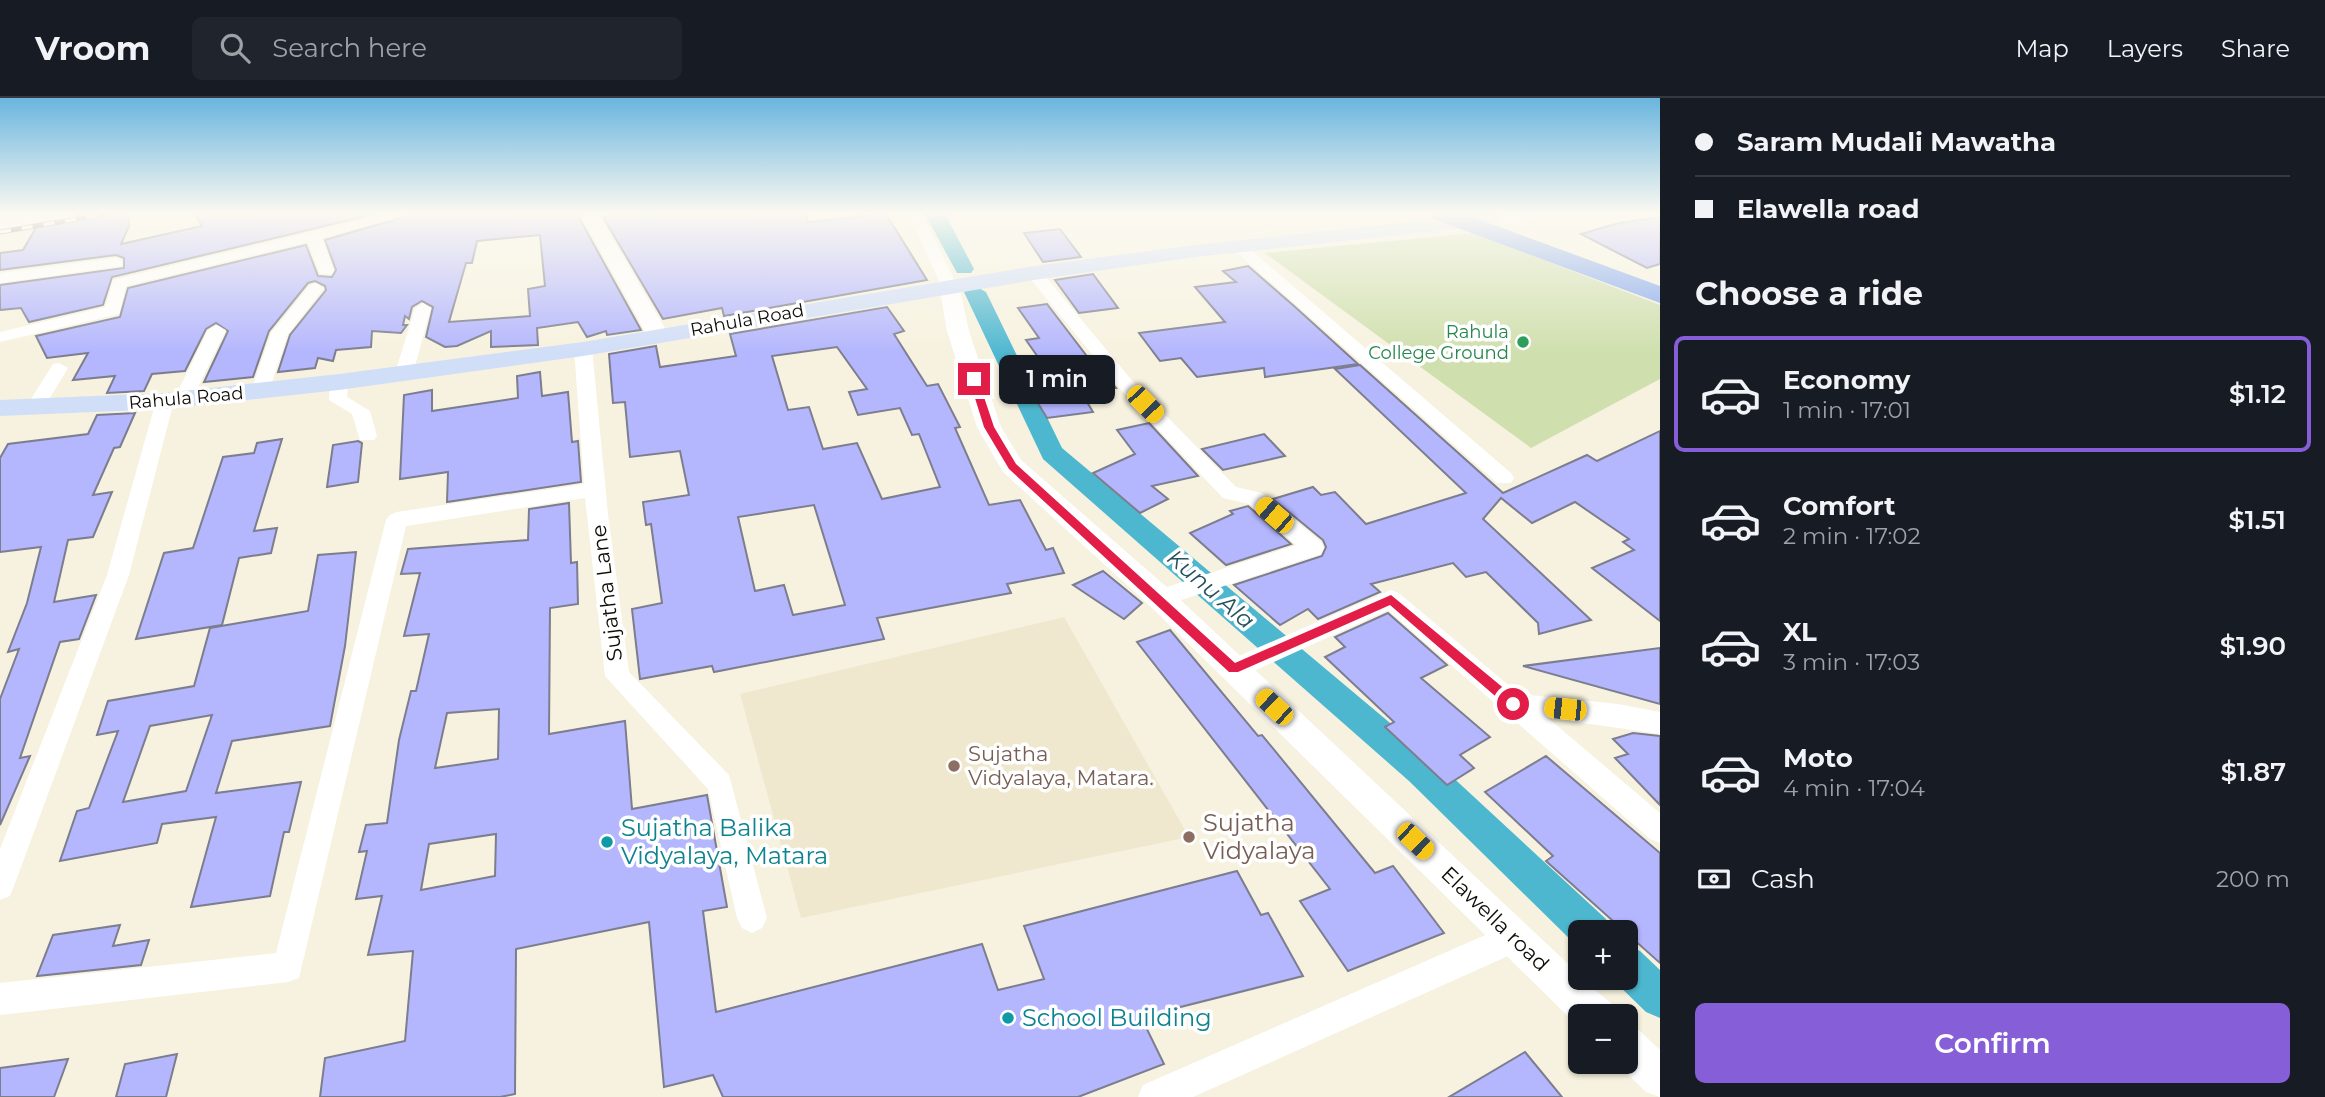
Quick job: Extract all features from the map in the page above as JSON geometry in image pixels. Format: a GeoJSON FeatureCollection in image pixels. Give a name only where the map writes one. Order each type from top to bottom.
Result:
{"type":"FeatureCollection","features":[{"type":"Feature","properties":{"kind":"highway"},"geometry":{"type":"LineString","coordinates":[[1576,261],[1660,295]]}},
{"type":"Feature","properties":{"kind":"highway"},"geometry":{"type":"LineString","coordinates":[[1597,261],[1660,282]]}},
{"type":"Feature","properties":{"kind":"main road","name":"Rahula Road"},"geometry":{"type":"LineString","coordinates":[[0,408],[174,400],[339,382],[583,349],[949,285],[1128,261]]}},
{"type":"Feature","properties":{"kind":"street"},"geometry":{"type":"LineString","coordinates":[[0,337],[113,310],[119,283],[212,261]]}},
{"type":"Feature","properties":{"kind":"street"},"geometry":{"type":"LineString","coordinates":[[322,261],[326,271]]}},
{"type":"Feature","properties":{"kind":"street"},"geometry":{"type":"LineString","coordinates":[[616,261],[658,335]]}},
{"type":"Feature","properties":{"kind":"street"},"geometry":{"type":"LineString","coordinates":[[937,261],[949,285]]}},
{"type":"Feature","properties":{"kind":"street"},"geometry":{"type":"LineString","coordinates":[[1255,261],[1504,478]]}},
{"type":"Feature","properties":{"kind":"street"},"geometry":{"type":"LineString","coordinates":[[0,278],[117,263]]}},
{"type":"Feature","properties":{"kind":"street"},"geometry":{"type":"LineString","coordinates":[[1034,273],[1128,387],[1230,493],[1255,498],[1312,548],[1160,598]]}},
{"type":"Feature","properties":{"kind":"street","name":"Elawella road"},"geometry":{"type":"LineString","coordinates":[[949,285],[958,331],[989,427],[1012,466],[1160,598],[1584,1004]]}},
{"type":"Feature","properties":{"kind":"street"},"geometry":{"type":"LineString","coordinates":[[260,391],[280,333],[316,289]]}},
{"type":"Feature","properties":{"kind":"street"},"geometry":{"type":"LineString","coordinates":[[404,373],[423,308]]}},
{"type":"Feature","properties":{"kind":"street"},"geometry":{"type":"LineString","coordinates":[[0,886],[118,575],[174,400],[217,330]]}},
{"type":"Feature","properties":{"kind":"street","name":"Sujatha Lane"},"geometry":{"type":"LineString","coordinates":[[583,349],[595,489],[617,676],[719,783],[752,918]]}},
{"type":"Feature","properties":{"kind":"street"},"geometry":{"type":"LineString","coordinates":[[35,407],[58,368]]}},
{"type":"Feature","properties":{"kind":"street"},"geometry":{"type":"LineString","coordinates":[[339,382],[338,400],[361,411],[367,436]]}},
{"type":"Feature","properties":{"kind":"street"},"geometry":{"type":"LineString","coordinates":[[0,999],[288,967],[397,520],[595,489]]}},
{"type":"Feature","properties":{"kind":"street"},"geometry":{"type":"LineString","coordinates":[[1234,669],[1391,599],[1660,830]]}},
{"type":"Feature","properties":{"kind":"street"},"geometry":{"type":"LineString","coordinates":[[1513,704],[1618,715],[1660,723]]}},
{"type":"Feature","properties":{"kind":"street"},"geometry":{"type":"LineString","coordinates":[[1155,1097],[1515,937]]}},
{"type":"Feature","properties":{"kind":"street"},"geometry":{"type":"LineString","coordinates":[[1638,1057],[1660,1078]]}},
{"type":"Feature","properties":{"kind":"shaded area","name":"Sujatha Vidyalaya, Matara."},"geometry":{"type":"Polygon","coordinates":[[[1064,617],[1189,837],[801,918],[740,694],[1064,617]]]}},
{"type":"Feature","properties":{"kind":"green space","name":"Rahula College Ground"},"geometry":{"type":"Polygon","coordinates":[[[1275,261],[1545,261],[1660,305],[1660,379],[1531,448],[1275,261]]]}},
{"type":"Feature","properties":{"kind":"building"},"geometry":{"type":"Polygon","coordinates":[[[0,261],[73,261],[0,270],[0,261]]]}},
{"type":"Feature","properties":{"kind":"building"},"geometry":{"type":"Polygon","coordinates":[[[124,261],[180,261],[112,277],[103,305],[29,322],[21,308],[0,310],[0,285],[124,268],[124,261]]]}},
{"type":"Feature","properties":{"kind":"building"},"geometry":{"type":"Polygon","coordinates":[[[241,261],[312,261],[318,276],[332,277],[336,270],[333,261],[473,261],[466,263],[449,322],[530,316],[528,289],[545,286],[543,261],[603,261],[641,330],[607,335],[606,331],[587,337],[578,322],[537,328],[538,345],[491,347],[491,331],[457,346],[445,347],[426,337],[433,307],[422,301],[412,307],[409,319],[405,316],[403,325],[407,325],[401,333],[372,331],[371,347],[336,350],[333,361],[318,358],[315,368],[278,372],[290,335],[326,290],[325,286],[315,281],[308,283],[269,331],[253,377],[204,382],[228,331],[216,323],[206,329],[185,371],[152,374],[144,391],[107,393],[115,376],[73,380],[88,353],[47,358],[36,336],[120,317],[128,288],[241,261]]]}},
{"type":"Feature","properties":{"kind":"building"},"geometry":{"type":"Polygon","coordinates":[[[629,261],[915,261],[927,280],[724,316],[722,308],[663,319],[629,261]]]}},
{"type":"Feature","properties":{"kind":"building"},"geometry":{"type":"Polygon","coordinates":[[[1633,261],[1660,261],[1660,264],[1647,268],[1633,261]]]}},
{"type":"Feature","properties":{"kind":"building"},"geometry":{"type":"Polygon","coordinates":[[[1248,266],[1358,364],[1265,377],[1264,368],[1197,377],[1181,358],[1160,361],[1139,333],[1225,322],[1195,287],[1236,282],[1223,271],[1248,266]]]}},
{"type":"Feature","properties":{"kind":"building"},"geometry":{"type":"Polygon","coordinates":[[[1093,274],[1118,308],[1079,313],[1055,280],[1093,274]]]}},
{"type":"Feature","properties":{"kind":"building"},"geometry":{"type":"Polygon","coordinates":[[[1047,304],[1096,368],[1099,368],[1116,388],[1081,392],[1093,412],[1047,418],[1014,364],[1040,360],[1026,340],[1039,338],[1018,308],[1047,304]]]}},
{"type":"Feature","properties":{"kind":"building"},"geometry":{"type":"Polygon","coordinates":[[[887,307],[904,331],[894,334],[927,386],[938,384],[960,427],[955,428],[989,505],[1020,500],[1046,550],[1053,548],[1064,573],[1007,584],[1011,593],[877,618],[884,639],[714,672],[712,666],[640,679],[632,609],[662,603],[651,524],[646,525],[643,502],[689,495],[680,451],[630,457],[625,402],[613,403],[609,354],[656,346],[660,367],[736,356],[730,334],[887,307]],[[837,347],[772,356],[788,410],[809,407],[823,449],[857,443],[882,499],[940,487],[919,434],[912,435],[900,408],[858,415],[849,392],[867,389],[837,347]],[[814,505],[738,517],[755,591],[784,585],[793,615],[845,605],[814,505]]]}},
{"type":"Feature","properties":{"kind":"building"},"geometry":{"type":"Polygon","coordinates":[[[1360,365],[1503,493],[1587,455],[1597,461],[1660,431],[1660,621],[1592,568],[1634,550],[1623,542],[1629,539],[1575,502],[1532,523],[1501,498],[1483,519],[1591,620],[1539,634],[1538,623],[1486,572],[1466,577],[1453,563],[1371,584],[1380,592],[1318,619],[1308,609],[1280,625],[1234,585],[1322,556],[1326,547],[1323,540],[1273,499],[1313,487],[1321,495],[1335,492],[1366,524],[1466,493],[1335,369],[1360,365]]]}},
{"type":"Feature","properties":{"kind":"building"},"geometry":{"type":"Polygon","coordinates":[[[540,372],[542,396],[568,392],[572,442],[578,441],[581,482],[447,502],[448,472],[400,479],[404,395],[432,390],[432,411],[518,398],[517,376],[540,372]]]}},
{"type":"Feature","properties":{"kind":"building"},"geometry":{"type":"Polygon","coordinates":[[[135,413],[120,447],[114,448],[93,495],[112,492],[93,537],[68,540],[54,602],[96,595],[79,639],[60,642],[20,758],[30,756],[0,825],[0,699],[19,649],[8,652],[27,603],[41,547],[0,552],[0,458],[8,444],[88,434],[97,415],[135,413]]]}},
{"type":"Feature","properties":{"kind":"building"},"geometry":{"type":"Polygon","coordinates":[[[1149,423],[1198,476],[1152,486],[1168,499],[1140,513],[1093,473],[1135,454],[1117,430],[1149,423]]]}},
{"type":"Feature","properties":{"kind":"building"},"geometry":{"type":"Polygon","coordinates":[[[1264,434],[1285,456],[1223,470],[1202,449],[1264,434]]]}},
{"type":"Feature","properties":{"kind":"building"},"geometry":{"type":"Polygon","coordinates":[[[282,439],[254,531],[277,528],[271,553],[239,558],[222,625],[136,639],[164,553],[193,548],[223,457],[254,453],[257,443],[282,439]]]}},
{"type":"Feature","properties":{"kind":"building"},"geometry":{"type":"Polygon","coordinates":[[[358,441],[362,443],[358,482],[327,487],[333,445],[358,441]]]}},
{"type":"Feature","properties":{"kind":"building"},"geometry":{"type":"Polygon","coordinates":[[[569,503],[571,563],[577,562],[578,604],[550,608],[549,734],[625,721],[632,809],[707,795],[727,907],[703,911],[716,1012],[982,944],[998,990],[1044,979],[1024,926],[1237,871],[1261,915],[1268,913],[1303,976],[1141,1017],[1164,1064],[1078,1097],[723,1097],[713,1075],[664,1087],[649,922],[516,949],[515,1094],[500,1097],[320,1097],[325,1058],[405,1041],[413,951],[368,955],[382,896],[356,899],[367,851],[359,852],[366,825],[387,823],[399,740],[411,691],[416,691],[429,634],[404,636],[420,573],[401,574],[408,549],[528,540],[529,509],[569,503]],[[499,709],[447,713],[435,768],[498,759],[499,709]],[[496,834],[429,844],[421,890],[495,876],[496,834]]]}},
{"type":"Feature","properties":{"kind":"building"},"geometry":{"type":"Polygon","coordinates":[[[1248,506],[1291,544],[1226,565],[1190,533],[1233,514],[1230,511],[1248,506]]]}},
{"type":"Feature","properties":{"kind":"building"},"geometry":{"type":"Polygon","coordinates":[[[356,552],[345,646],[330,726],[232,741],[216,793],[301,782],[289,832],[284,832],[270,896],[191,907],[216,817],[162,824],[157,843],[60,861],[77,811],[89,808],[118,731],[97,735],[108,701],[194,686],[210,628],[308,611],[318,555],[356,552]],[[212,715],[150,726],[123,802],[186,791],[212,715]]]}},
{"type":"Feature","properties":{"kind":"building"},"geometry":{"type":"Polygon","coordinates":[[[1103,571],[1142,603],[1124,619],[1073,585],[1103,571]]]}},
{"type":"Feature","properties":{"kind":"building"},"geometry":{"type":"Polygon","coordinates":[[[1388,613],[1447,665],[1421,678],[1490,737],[1460,755],[1474,768],[1447,785],[1385,727],[1394,722],[1325,657],[1345,647],[1335,637],[1388,613]]]}},
{"type":"Feature","properties":{"kind":"building"},"geometry":{"type":"Polygon","coordinates":[[[1170,630],[1258,736],[1262,735],[1375,873],[1393,866],[1444,933],[1348,971],[1300,901],[1330,889],[1137,642],[1170,630]]]}},
{"type":"Feature","properties":{"kind":"building"},"geometry":{"type":"Polygon","coordinates":[[[1660,648],[1660,704],[1523,666],[1660,648]]]}},
{"type":"Feature","properties":{"kind":"building"},"geometry":{"type":"Polygon","coordinates":[[[1633,733],[1660,736],[1660,805],[1615,758],[1628,754],[1613,739],[1633,733]]]}},
{"type":"Feature","properties":{"kind":"building"},"geometry":{"type":"Polygon","coordinates":[[[1546,756],[1660,853],[1660,963],[1638,943],[1638,920],[1612,920],[1546,861],[1553,856],[1485,792],[1546,756]]]}},
{"type":"Feature","properties":{"kind":"building"},"geometry":{"type":"Polygon","coordinates":[[[120,925],[113,946],[149,940],[141,965],[37,976],[53,935],[120,925]]]}},
{"type":"Feature","properties":{"kind":"building"},"geometry":{"type":"Polygon","coordinates":[[[1525,1052],[1562,1097],[1449,1097],[1525,1052]]]}},
{"type":"Feature","properties":{"kind":"building"},"geometry":{"type":"Polygon","coordinates":[[[177,1054],[166,1097],[116,1097],[125,1064],[177,1054]]]}},
{"type":"Feature","properties":{"kind":"building"},"geometry":{"type":"Polygon","coordinates":[[[68,1059],[54,1097],[0,1097],[0,1068],[68,1059]]]}},
{"type":"Feature","properties":{"kind":"waterway","name":"Kunu Ala"},"geometry":{"type":"LineString","coordinates":[[960,261],[964,269]]}},
{"type":"Feature","properties":{"kind":"waterway","name":"Kunu Ala"},"geometry":{"type":"LineString","coordinates":[[975,292],[1052,453],[1421,770],[1578,920]]}},
{"type":"Feature","properties":{"kind":"waterway","name":"Kunu Ala"},"geometry":{"type":"LineString","coordinates":[[1638,977],[1660,998]]}},
{"type":"Feature","properties":{"kind":"place","name":"Rahula College Ground"},"geometry":{"type":"Point","coordinates":[1523,342]}},
{"type":"Feature","properties":{"kind":"place","name":"Sujatha Vidyalaya, Matara."},"geometry":{"type":"Point","coordinates":[954,766]}},
{"type":"Feature","properties":{"kind":"place","name":"Sujatha Vidyalaya"},"geometry":{"type":"Point","coordinates":[1189,837]}},
{"type":"Feature","properties":{"kind":"place","name":"Sujatha Balika Vidyalaya, Matara"},"geometry":{"type":"Point","coordinates":[607,842]}},
{"type":"Feature","properties":{"kind":"place","name":"School Building"},"geometry":{"type":"Point","coordinates":[1008,1018]}},
{"type":"Feature","properties":{"kind":"route"},"geometry":{"type":"LineString","coordinates":[[974,379],[989,427],[1012,466],[1160,598],[1234,669],[1391,599],[1513,704]]}}]}
